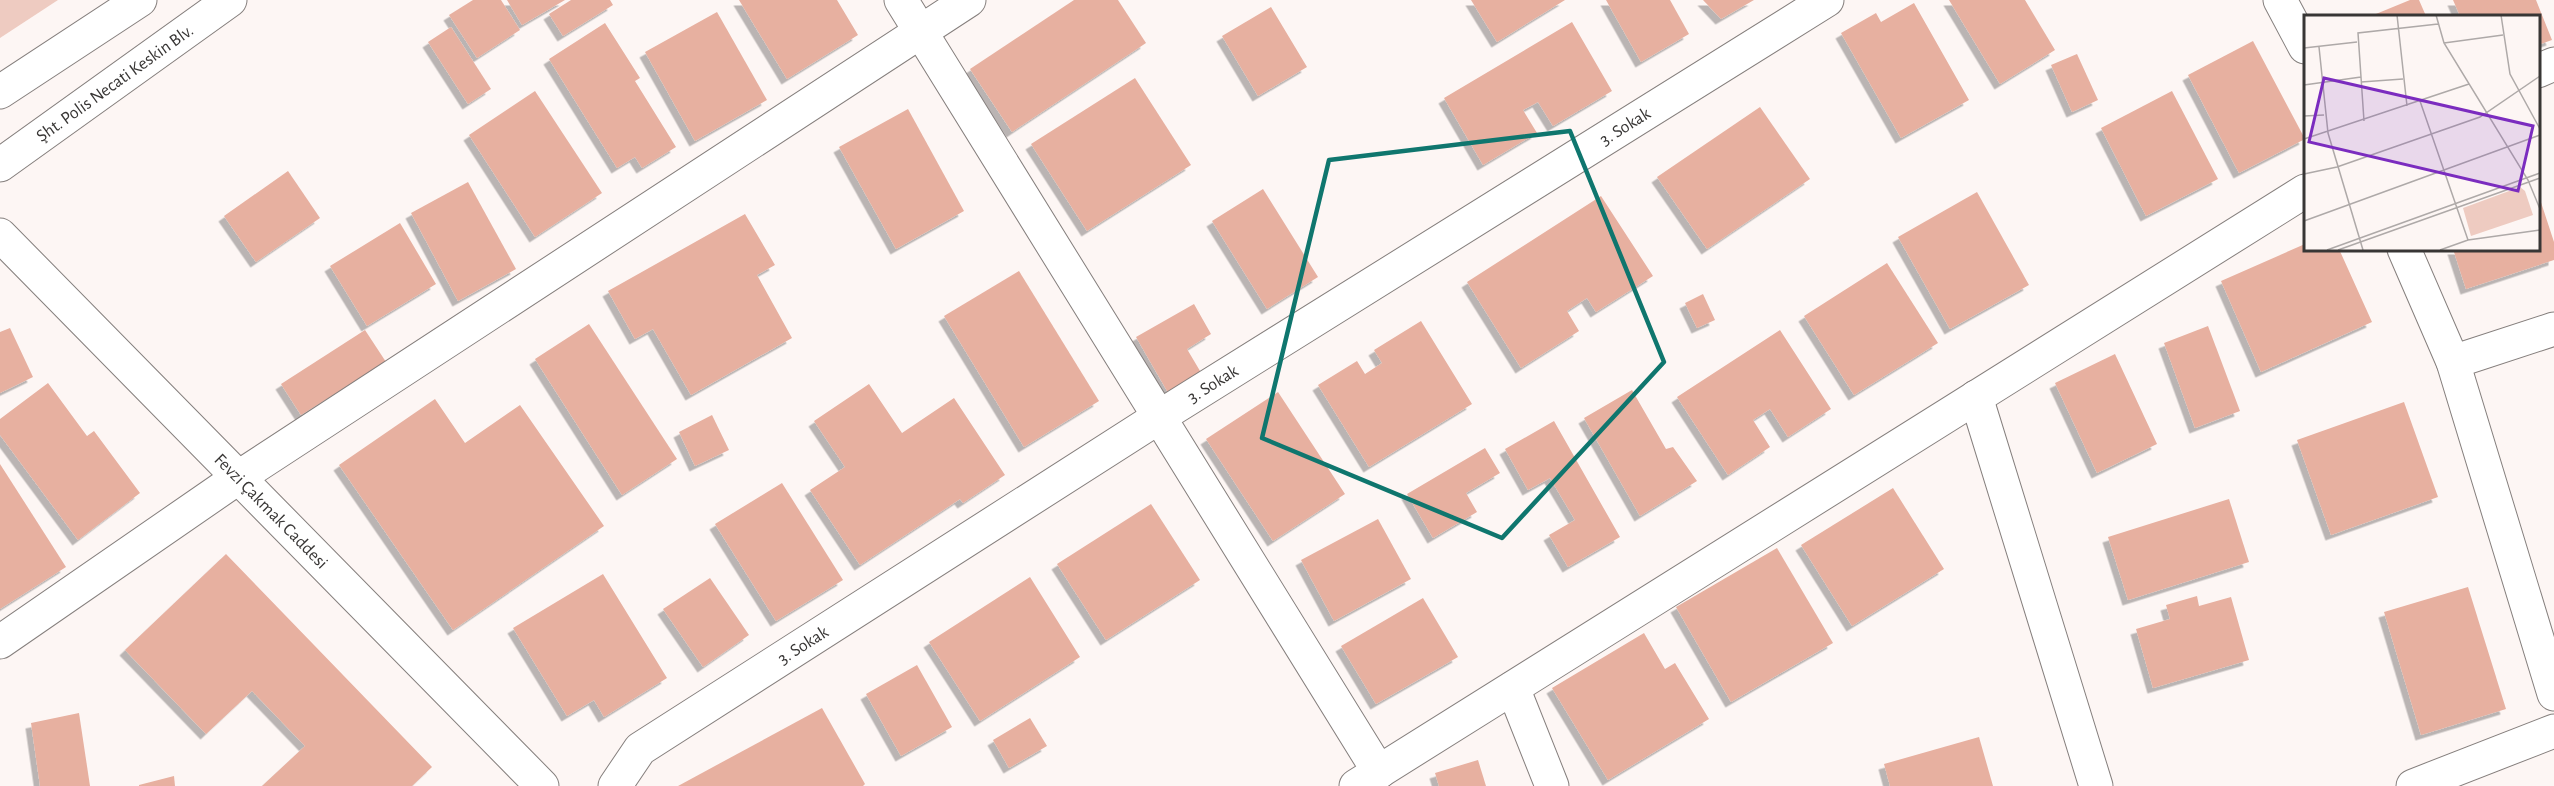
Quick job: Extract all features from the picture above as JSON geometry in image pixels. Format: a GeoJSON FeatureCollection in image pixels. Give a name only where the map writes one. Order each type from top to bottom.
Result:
{"type":"FeatureCollection","features":[{"type":"Feature","properties":{"kind":"street"},"geometry":{"type":"LineString","coordinates":[[0,92],[140,0]]}},
{"type":"Feature","properties":{"kind":"street","name":"Şht. Polis Necati Keskin Blv."},"geometry":{"type":"LineString","coordinates":[[0,165],[230,0]]}},
{"type":"Feature","properties":{"kind":"street"},"geometry":{"type":"LineString","coordinates":[[901,0],[1160,417],[1368,779],[2304,192]]}},
{"type":"Feature","properties":{"kind":"street"},"geometry":{"type":"LineString","coordinates":[[0,642],[239,477],[969,0]]}},
{"type":"Feature","properties":{"kind":"street","name":"3. Sokak"},"geometry":{"type":"LineString","coordinates":[[615,786],[640,748],[1160,417],[1827,0]]}},
{"type":"Feature","properties":{"kind":"street"},"geometry":{"type":"LineString","coordinates":[[2280,0],[2304,45]]}},
{"type":"Feature","properties":{"kind":"street"},"geometry":{"type":"LineString","coordinates":[[2539,72],[2554,64]]}},
{"type":"Feature","properties":{"kind":"street","name":"Fevzi Çakmak Caddesi"},"geometry":{"type":"LineString","coordinates":[[0,236],[542,786]]}},
{"type":"Feature","properties":{"kind":"street"},"geometry":{"type":"LineString","coordinates":[[2404,250],[2453,362],[2554,694]]}},
{"type":"Feature","properties":{"kind":"street"},"geometry":{"type":"LineString","coordinates":[[2453,362],[2554,329]]}},
{"type":"Feature","properties":{"kind":"street"},"geometry":{"type":"LineString","coordinates":[[1976,397],[2096,786]]}},
{"type":"Feature","properties":{"kind":"street"},"geometry":{"type":"LineString","coordinates":[[1513,688],[1552,786]]}},
{"type":"Feature","properties":{"kind":"street"},"geometry":{"type":"LineString","coordinates":[[2414,786],[2554,731]]}},
{"type":"Feature","properties":{"kind":"highlighted area"},"geometry":{"type":"Polygon","coordinates":[[[1570,131],[1664,362],[1502,538],[1262,438],[1329,160],[1570,131]]]}},
{"type":"Feature","properties":{"kind":"shaded area"},"geometry":{"type":"Polygon","coordinates":[[[0,0],[58,0],[0,38],[0,0]]]}},
{"type":"Feature","properties":{"kind":"building"},"geometry":{"type":"Polygon","coordinates":[[[473,0],[501,0],[520,30],[477,58],[449,15],[473,0]]]}},
{"type":"Feature","properties":{"kind":"building"},"geometry":{"type":"Polygon","coordinates":[[[507,0],[565,0],[522,25],[507,0]]]}},
{"type":"Feature","properties":{"kind":"building"},"geometry":{"type":"Polygon","coordinates":[[[571,0],[610,0],[613,5],[563,36],[549,14],[571,0]]]}},
{"type":"Feature","properties":{"kind":"building"},"geometry":{"type":"Polygon","coordinates":[[[739,0],[837,0],[858,35],[787,79],[739,0]]]}},
{"type":"Feature","properties":{"kind":"building"},"geometry":{"type":"Polygon","coordinates":[[[1074,0],[1118,0],[1146,43],[1012,132],[970,69],[1074,0]]]}},
{"type":"Feature","properties":{"kind":"building"},"geometry":{"type":"Polygon","coordinates":[[[1471,0],[1565,0],[1497,42],[1471,0]]]}},
{"type":"Feature","properties":{"kind":"building"},"geometry":{"type":"Polygon","coordinates":[[[1606,0],[1670,0],[1689,34],[1641,62],[1606,0]]]}},
{"type":"Feature","properties":{"kind":"building"},"geometry":{"type":"Polygon","coordinates":[[[1703,0],[1754,0],[1721,19],[1703,0]]]}},
{"type":"Feature","properties":{"kind":"building"},"geometry":{"type":"Polygon","coordinates":[[[1949,0],[2025,0],[2055,50],[2000,84],[1949,0]]]}},
{"type":"Feature","properties":{"kind":"building"},"geometry":{"type":"Polygon","coordinates":[[[2410,0],[2419,0],[2426,15],[2373,15],[2410,0]]]}},
{"type":"Feature","properties":{"kind":"building"},"geometry":{"type":"Polygon","coordinates":[[[2453,0],[2536,0],[2552,40],[2539,45],[2539,15],[2460,15],[2453,0]]]}},
{"type":"Feature","properties":{"kind":"building"},"geometry":{"type":"Polygon","coordinates":[[[1914,3],[1969,100],[1901,138],[1841,33],[1876,13],[1881,22],[1914,3]]]}},
{"type":"Feature","properties":{"kind":"building"},"geometry":{"type":"Polygon","coordinates":[[[1271,7],[1307,67],[1258,96],[1222,36],[1271,7]]]}},
{"type":"Feature","properties":{"kind":"building"},"geometry":{"type":"Polygon","coordinates":[[[717,12],[767,100],[695,141],[645,52],[717,12]]]}},
{"type":"Feature","properties":{"kind":"building"},"geometry":{"type":"Polygon","coordinates":[[[1572,22],[1612,91],[1553,126],[1538,102],[1523,110],[1537,133],[1483,165],[1444,98],[1572,22]]]}},
{"type":"Feature","properties":{"kind":"building"},"geometry":{"type":"Polygon","coordinates":[[[605,23],[640,78],[635,81],[676,147],[642,168],[635,157],[617,168],[549,59],[605,23]]]}},
{"type":"Feature","properties":{"kind":"building"},"geometry":{"type":"Polygon","coordinates":[[[451,27],[491,89],[468,104],[428,42],[451,27]]]}},
{"type":"Feature","properties":{"kind":"building"},"geometry":{"type":"Polygon","coordinates":[[[2253,41],[2304,140],[2239,173],[2188,75],[2253,41]]]}},
{"type":"Feature","properties":{"kind":"building"},"geometry":{"type":"Polygon","coordinates":[[[2077,54],[2098,100],[2072,112],[2051,65],[2077,54]]]}},
{"type":"Feature","properties":{"kind":"building"},"geometry":{"type":"Polygon","coordinates":[[[1135,78],[1191,165],[1087,231],[1031,144],[1135,78]]]}},
{"type":"Feature","properties":{"kind":"building"},"geometry":{"type":"Polygon","coordinates":[[[535,91],[602,193],[535,237],[469,135],[535,91]]]}},
{"type":"Feature","properties":{"kind":"building"},"geometry":{"type":"Polygon","coordinates":[[[2172,91],[2218,179],[2146,216],[2101,128],[2172,91]]]}},
{"type":"Feature","properties":{"kind":"building"},"geometry":{"type":"Polygon","coordinates":[[[1760,107],[1810,179],[1707,249],[1657,177],[1760,107]]]}},
{"type":"Feature","properties":{"kind":"building"},"geometry":{"type":"Polygon","coordinates":[[[908,109],[964,211],[896,249],[839,147],[908,109]]]}},
{"type":"Feature","properties":{"kind":"building"},"geometry":{"type":"Polygon","coordinates":[[[288,171],[320,218],[256,262],[224,216],[288,171]]]}},
{"type":"Feature","properties":{"kind":"building"},"geometry":{"type":"Polygon","coordinates":[[[468,182],[516,269],[458,301],[411,213],[468,182]]]}},
{"type":"Feature","properties":{"kind":"building"},"geometry":{"type":"Polygon","coordinates":[[[1263,189],[1318,277],[1267,309],[1212,221],[1263,189]]]}},
{"type":"Feature","properties":{"kind":"building"},"geometry":{"type":"Polygon","coordinates":[[[1977,192],[2029,285],[1950,329],[1898,237],[1977,192]]]}},
{"type":"Feature","properties":{"kind":"building"},"geometry":{"type":"Polygon","coordinates":[[[1601,196],[1653,276],[1596,312],[1587,298],[1567,311],[1579,331],[1521,368],[1467,282],[1601,196]]]}},
{"type":"Feature","properties":{"kind":"building"},"geometry":{"type":"Polygon","coordinates":[[[2539,196],[2554,242],[2554,260],[2466,289],[2453,250],[2539,250],[2539,196]]]}},
{"type":"Feature","properties":{"kind":"building"},"geometry":{"type":"Polygon","coordinates":[[[745,214],[775,265],[757,275],[792,338],[691,395],[653,329],[635,339],[608,291],[745,214]]]}},
{"type":"Feature","properties":{"kind":"building"},"geometry":{"type":"Polygon","coordinates":[[[400,223],[436,284],[367,326],[330,266],[400,223]]]}},
{"type":"Feature","properties":{"kind":"building"},"geometry":{"type":"Polygon","coordinates":[[[2304,244],[2304,250],[2339,250],[2372,322],[2261,372],[2221,281],[2304,244]]]}},
{"type":"Feature","properties":{"kind":"building"},"geometry":{"type":"Polygon","coordinates":[[[1887,263],[1938,343],[1854,395],[1804,316],[1887,263]]]}},
{"type":"Feature","properties":{"kind":"building"},"geometry":{"type":"Polygon","coordinates":[[[1019,271],[1099,401],[1024,447],[944,316],[1019,271]]]}},
{"type":"Feature","properties":{"kind":"building"},"geometry":{"type":"Polygon","coordinates":[[[1703,294],[1715,320],[1697,328],[1685,303],[1703,294]]]}},
{"type":"Feature","properties":{"kind":"building"},"geometry":{"type":"Polygon","coordinates":[[[1194,304],[1211,334],[1187,349],[1203,376],[1170,396],[1136,337],[1194,304]]]}},
{"type":"Feature","properties":{"kind":"building"},"geometry":{"type":"Polygon","coordinates":[[[1421,321],[1472,404],[1369,467],[1318,385],[1357,361],[1365,374],[1382,363],[1374,350],[1421,321]]]}},
{"type":"Feature","properties":{"kind":"building"},"geometry":{"type":"Polygon","coordinates":[[[589,324],[677,459],[622,495],[535,359],[589,324]]]}},
{"type":"Feature","properties":{"kind":"building"},"geometry":{"type":"Polygon","coordinates":[[[2208,326],[2240,411],[2195,428],[2164,343],[2208,326]]]}},
{"type":"Feature","properties":{"kind":"building"},"geometry":{"type":"Polygon","coordinates":[[[10,328],[33,377],[0,393],[0,332],[10,328]]]}},
{"type":"Feature","properties":{"kind":"building"},"geometry":{"type":"Polygon","coordinates":[[[365,330],[386,362],[301,415],[281,384],[365,330]]]}},
{"type":"Feature","properties":{"kind":"building"},"geometry":{"type":"Polygon","coordinates":[[[1780,330],[1831,409],[1788,437],[1770,409],[1753,420],[1770,447],[1728,475],[1677,397],[1780,330]]]}},
{"type":"Feature","properties":{"kind":"building"},"geometry":{"type":"Polygon","coordinates":[[[2115,354],[2157,444],[2097,473],[2055,383],[2115,354]]]}},
{"type":"Feature","properties":{"kind":"building"},"geometry":{"type":"Polygon","coordinates":[[[48,383],[87,436],[94,431],[140,493],[78,540],[0,435],[0,419],[48,383]]]}},
{"type":"Feature","properties":{"kind":"building"},"geometry":{"type":"Polygon","coordinates":[[[869,384],[902,433],[954,398],[1005,475],[963,503],[960,499],[860,565],[810,490],[845,467],[814,421],[869,384]]]}},
{"type":"Feature","properties":{"kind":"building"},"geometry":{"type":"Polygon","coordinates":[[[1632,390],[1666,449],[1673,447],[1697,481],[1640,516],[1584,418],[1632,390]]]}},
{"type":"Feature","properties":{"kind":"building"},"geometry":{"type":"Polygon","coordinates":[[[1278,392],[1345,494],[1273,541],[1206,439],[1278,392]]]}},
{"type":"Feature","properties":{"kind":"building"},"geometry":{"type":"Polygon","coordinates":[[[435,399],[465,443],[520,405],[604,526],[453,630],[339,465],[435,399]]]}},
{"type":"Feature","properties":{"kind":"building"},"geometry":{"type":"Polygon","coordinates":[[[2404,402],[2438,497],[2331,535],[2297,440],[2404,402]]]}},
{"type":"Feature","properties":{"kind":"building"},"geometry":{"type":"Polygon","coordinates":[[[712,415],[729,450],[695,466],[679,432],[712,415]]]}},
{"type":"Feature","properties":{"kind":"building"},"geometry":{"type":"Polygon","coordinates":[[[1554,421],[1620,537],[1568,567],[1549,535],[1575,520],[1550,478],[1528,490],[1505,449],[1554,421]]]}},
{"type":"Feature","properties":{"kind":"building"},"geometry":{"type":"Polygon","coordinates":[[[1485,448],[1500,473],[1466,493],[1477,512],[1433,538],[1407,494],[1485,448]]]}},
{"type":"Feature","properties":{"kind":"building"},"geometry":{"type":"Polygon","coordinates":[[[0,464],[66,567],[0,609],[0,464]]]}},
{"type":"Feature","properties":{"kind":"building"},"geometry":{"type":"Polygon","coordinates":[[[782,483],[843,580],[776,621],[715,524],[782,483]]]}},
{"type":"Feature","properties":{"kind":"building"},"geometry":{"type":"Polygon","coordinates":[[[1893,488],[1944,569],[1852,626],[1801,545],[1893,488]]]}},
{"type":"Feature","properties":{"kind":"building"},"geometry":{"type":"Polygon","coordinates":[[[2229,499],[2249,562],[2128,600],[2108,537],[2229,499]]]}},
{"type":"Feature","properties":{"kind":"building"},"geometry":{"type":"Polygon","coordinates":[[[1151,504],[1200,580],[1106,640],[1057,564],[1151,504]]]}},
{"type":"Feature","properties":{"kind":"building"},"geometry":{"type":"Polygon","coordinates":[[[1378,519],[1411,579],[1334,621],[1301,560],[1378,519]]]}},
{"type":"Feature","properties":{"kind":"building"},"geometry":{"type":"Polygon","coordinates":[[[1777,548],[1833,643],[1731,702],[1676,607],[1777,548]]]}},
{"type":"Feature","properties":{"kind":"building"},"geometry":{"type":"Polygon","coordinates":[[[226,554],[432,767],[412,786],[262,786],[305,746],[252,691],[206,734],[125,650],[226,554]]]}},
{"type":"Feature","properties":{"kind":"building"},"geometry":{"type":"Polygon","coordinates":[[[603,574],[667,678],[604,717],[594,700],[567,716],[513,628],[603,574]]]}},
{"type":"Feature","properties":{"kind":"building"},"geometry":{"type":"Polygon","coordinates":[[[1030,577],[1080,657],[980,721],[929,642],[1030,577]]]}},
{"type":"Feature","properties":{"kind":"building"},"geometry":{"type":"Polygon","coordinates":[[[710,578],[749,635],[703,667],[663,609],[710,578]]]}},
{"type":"Feature","properties":{"kind":"building"},"geometry":{"type":"Polygon","coordinates":[[[2468,587],[2506,709],[2421,735],[2384,612],[2468,587]]]}},
{"type":"Feature","properties":{"kind":"building"},"geometry":{"type":"Polygon","coordinates":[[[2197,596],[2199,606],[2231,597],[2249,660],[2153,688],[2136,629],[2170,619],[2166,605],[2197,596]]]}},
{"type":"Feature","properties":{"kind":"building"},"geometry":{"type":"Polygon","coordinates":[[[1423,598],[1458,657],[1376,704],[1341,646],[1423,598]]]}},
{"type":"Feature","properties":{"kind":"building"},"geometry":{"type":"Polygon","coordinates":[[[1644,633],[1665,669],[1675,663],[1709,719],[1608,780],[1552,688],[1644,633]]]}},
{"type":"Feature","properties":{"kind":"building"},"geometry":{"type":"Polygon","coordinates":[[[917,665],[952,727],[901,756],[866,694],[917,665]]]}},
{"type":"Feature","properties":{"kind":"building"},"geometry":{"type":"Polygon","coordinates":[[[822,708],[865,784],[863,786],[678,786],[822,708]]]}},
{"type":"Feature","properties":{"kind":"building"},"geometry":{"type":"Polygon","coordinates":[[[79,713],[90,786],[40,786],[31,723],[79,713]]]}},
{"type":"Feature","properties":{"kind":"building"},"geometry":{"type":"Polygon","coordinates":[[[1030,718],[1047,746],[1009,768],[993,740],[1030,718]]]}},
{"type":"Feature","properties":{"kind":"building"},"geometry":{"type":"Polygon","coordinates":[[[1979,737],[1993,786],[1890,786],[1884,764],[1979,737]]]}},
{"type":"Feature","properties":{"kind":"building"},"geometry":{"type":"Polygon","coordinates":[[[1478,760],[1486,786],[1439,786],[1435,773],[1478,760]]]}},
{"type":"Feature","properties":{"kind":"building"},"geometry":{"type":"Polygon","coordinates":[[[174,776],[175,786],[139,786],[139,785],[174,776]]]}}]}
